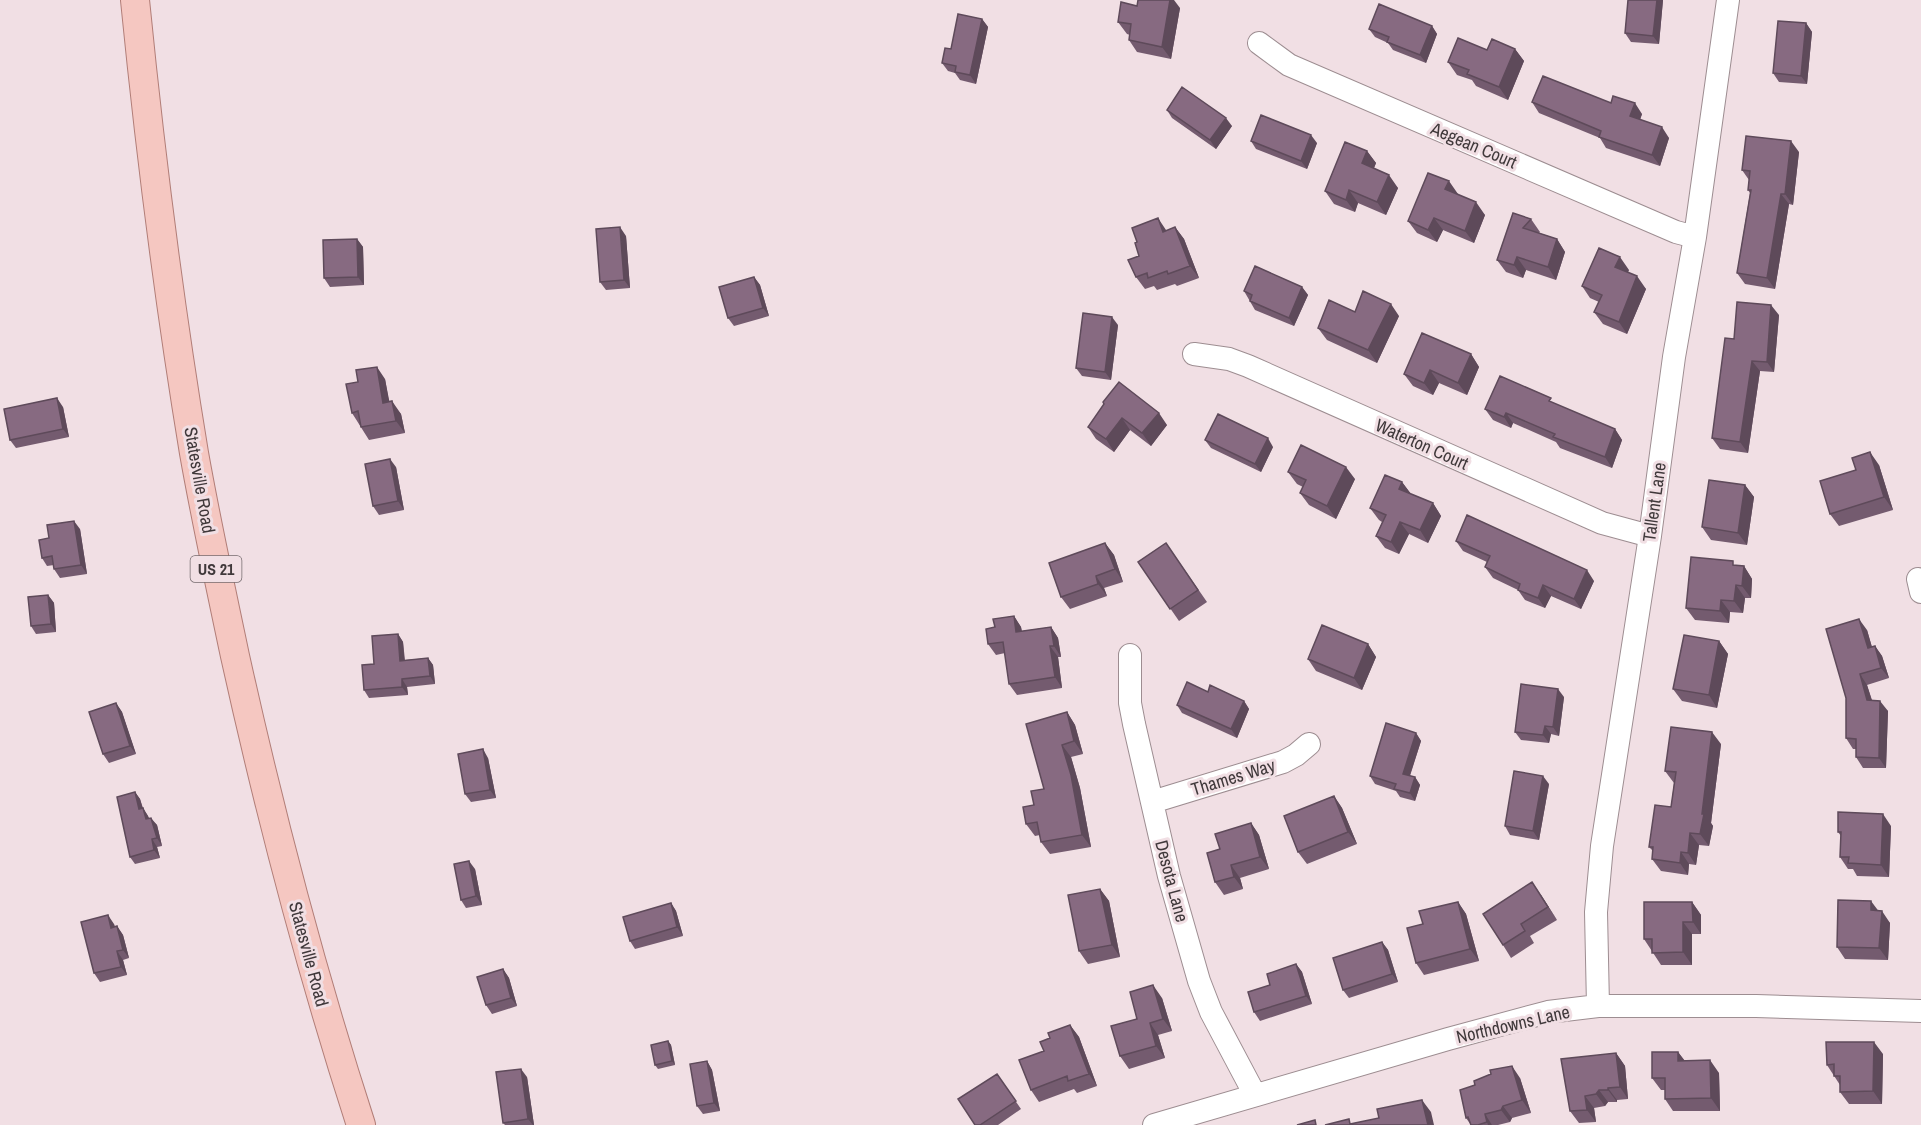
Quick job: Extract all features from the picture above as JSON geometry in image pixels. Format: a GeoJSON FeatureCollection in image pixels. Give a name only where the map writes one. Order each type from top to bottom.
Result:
{"type":"FeatureCollection","features":[{"type":"Feature","properties":{"kind":"main road","name":"Statesville Road"},"geometry":{"type":"LineString","coordinates":[[135,0],[173,322],[215,563],[264,785],[329,1028],[361,1125]]}},
{"type":"Feature","properties":{"kind":"street","name":"Tallent Lane"},"geometry":{"type":"LineString","coordinates":[[1598,1006],[1596,912],[1602,846],[1650,536],[1674,357],[1695,237],[1728,0]]}},
{"type":"Feature","properties":{"kind":"street","name":"Aegean Court"},"geometry":{"type":"LineString","coordinates":[[1259,43],[1289,65],[1676,232],[1695,237]]}},
{"type":"Feature","properties":{"kind":"street","name":"Waterton Court"},"geometry":{"type":"LineString","coordinates":[[1194,354],[1229,359],[1248,366],[1602,524],[1650,536]]}},
{"type":"Feature","properties":{"kind":"street","name":"Desota Lane"},"geometry":{"type":"LineString","coordinates":[[1130,655],[1132,714],[1169,876],[1199,981],[1211,1012],[1255,1095]]}},
{"type":"Feature","properties":{"kind":"street","name":"Thames Way"},"geometry":{"type":"LineString","coordinates":[[1152,802],[1283,762],[1309,744]]}},
{"type":"Feature","properties":{"kind":"street","name":"Northdowns Lane"},"geometry":{"type":"LineString","coordinates":[[1154,1125],[1548,1012],[1598,1006],[1756,1006],[1921,1011]]}},
{"type":"Feature","properties":{"kind":"building"},"geometry":{"type":"Polygon","coordinates":[[[1138,0],[1170,0],[1162,47],[1129,40],[1131,24],[1118,22],[1121,2],[1137,6],[1138,0]]]}},
{"type":"Feature","properties":{"kind":"building"},"geometry":{"type":"Polygon","coordinates":[[[1628,0],[1657,0],[1653,36],[1625,33],[1628,0]]]}},
{"type":"Feature","properties":{"kind":"building"},"geometry":{"type":"Polygon","coordinates":[[[1379,4],[1432,26],[1420,55],[1387,42],[1389,37],[1369,29],[1379,4]]]}},
{"type":"Feature","properties":{"kind":"building"},"geometry":{"type":"Polygon","coordinates":[[[958,14],[982,19],[970,75],[955,72],[956,66],[942,63],[945,48],[951,49],[958,14]]]}},
{"type":"Feature","properties":{"kind":"building"},"geometry":{"type":"Polygon","coordinates":[[[1778,21],[1806,23],[1801,76],[1773,73],[1778,21]]]}},
{"type":"Feature","properties":{"kind":"building"},"geometry":{"type":"Polygon","coordinates":[[[1458,38],[1487,50],[1492,39],[1515,49],[1499,87],[1467,74],[1469,70],[1448,62],[1458,38]]]}},
{"type":"Feature","properties":{"kind":"building"},"geometry":{"type":"Polygon","coordinates":[[[1543,76],[1611,103],[1613,96],[1635,103],[1630,116],[1662,127],[1652,155],[1599,137],[1601,131],[1532,102],[1543,76]]]}},
{"type":"Feature","properties":{"kind":"building"},"geometry":{"type":"Polygon","coordinates":[[[1182,87],[1226,118],[1210,140],[1167,110],[1182,87]]]}},
{"type":"Feature","properties":{"kind":"building"},"geometry":{"type":"Polygon","coordinates":[[[1261,115],[1311,135],[1301,161],[1251,141],[1261,115]]]}},
{"type":"Feature","properties":{"kind":"building"},"geometry":{"type":"Polygon","coordinates":[[[1746,136],[1791,141],[1785,194],[1781,194],[1767,278],[1737,273],[1751,190],[1748,190],[1750,171],[1742,170],[1746,136]]]}},
{"type":"Feature","properties":{"kind":"building"},"geometry":{"type":"Polygon","coordinates":[[[1345,142],[1367,151],[1362,163],[1389,175],[1377,202],[1349,190],[1346,200],[1325,191],[1345,142]]]}},
{"type":"Feature","properties":{"kind":"building"},"geometry":{"type":"Polygon","coordinates":[[[1428,173],[1449,181],[1445,189],[1476,202],[1465,231],[1434,218],[1428,230],[1408,221],[1428,173]]]}},
{"type":"Feature","properties":{"kind":"building"},"geometry":{"type":"Polygon","coordinates":[[[1513,213],[1531,219],[1523,228],[1557,239],[1548,267],[1517,257],[1514,265],[1497,260],[1513,213]]]}},
{"type":"Feature","properties":{"kind":"building"},"geometry":{"type":"Polygon","coordinates":[[[1158,218],[1163,232],[1175,227],[1190,266],[1168,274],[1167,271],[1148,278],[1147,273],[1136,277],[1128,260],[1139,256],[1132,228],[1158,218]]]}},
{"type":"Feature","properties":{"kind":"building"},"geometry":{"type":"Polygon","coordinates":[[[620,227],[624,280],[600,282],[596,229],[620,227]]]}},
{"type":"Feature","properties":{"kind":"building"},"geometry":{"type":"Polygon","coordinates":[[[357,239],[358,277],[324,278],[323,240],[357,239]]]}},
{"type":"Feature","properties":{"kind":"building"},"geometry":{"type":"Polygon","coordinates":[[[1599,248],[1620,257],[1615,267],[1637,276],[1619,322],[1594,312],[1602,295],[1582,286],[1599,248]]]}},
{"type":"Feature","properties":{"kind":"building"},"geometry":{"type":"Polygon","coordinates":[[[1255,266],[1302,287],[1289,318],[1250,301],[1252,295],[1244,291],[1255,266]]]}},
{"type":"Feature","properties":{"kind":"building"},"geometry":{"type":"Polygon","coordinates":[[[754,277],[763,308],[728,318],[719,287],[754,277]]]}},
{"type":"Feature","properties":{"kind":"building"},"geometry":{"type":"Polygon","coordinates":[[[1363,291],[1391,304],[1368,350],[1318,328],[1329,300],[1355,312],[1363,291]]]}},
{"type":"Feature","properties":{"kind":"building"},"geometry":{"type":"Polygon","coordinates":[[[1737,302],[1771,305],[1767,362],[1752,361],[1740,442],[1712,438],[1725,338],[1734,339],[1737,302]]]}},
{"type":"Feature","properties":{"kind":"building"},"geometry":{"type":"Polygon","coordinates":[[[1083,313],[1112,317],[1105,372],[1076,368],[1083,313]]]}},
{"type":"Feature","properties":{"kind":"building"},"geometry":{"type":"Polygon","coordinates":[[[1422,333],[1471,354],[1458,383],[1430,370],[1424,383],[1404,374],[1422,333]]]}},
{"type":"Feature","properties":{"kind":"building"},"geometry":{"type":"Polygon","coordinates":[[[377,367],[383,403],[392,401],[396,421],[361,427],[358,411],[352,413],[346,384],[358,382],[356,370],[377,367]]]}},
{"type":"Feature","properties":{"kind":"building"},"geometry":{"type":"Polygon","coordinates":[[[1500,376],[1551,398],[1549,401],[1615,429],[1605,457],[1553,437],[1555,434],[1506,413],[1504,417],[1485,409],[1500,376]]]}},
{"type":"Feature","properties":{"kind":"building"},"geometry":{"type":"Polygon","coordinates":[[[1119,382],[1159,413],[1142,433],[1122,418],[1106,439],[1088,427],[1104,404],[1103,402],[1119,382]]]}},
{"type":"Feature","properties":{"kind":"building"},"geometry":{"type":"Polygon","coordinates":[[[57,398],[63,429],[10,440],[4,409],[57,398]]]}},
{"type":"Feature","properties":{"kind":"building"},"geometry":{"type":"Polygon","coordinates":[[[1218,414],[1268,438],[1255,464],[1205,440],[1218,414]]]}},
{"type":"Feature","properties":{"kind":"building"},"geometry":{"type":"Polygon","coordinates":[[[1301,445],[1346,467],[1327,506],[1300,493],[1306,480],[1288,472],[1301,445]]]}},
{"type":"Feature","properties":{"kind":"building"},"geometry":{"type":"Polygon","coordinates":[[[1870,452],[1884,497],[1830,514],[1820,481],[1856,470],[1852,458],[1870,452]]]}},
{"type":"Feature","properties":{"kind":"building"},"geometry":{"type":"Polygon","coordinates":[[[390,459],[398,501],[373,506],[365,464],[390,459]]]}},
{"type":"Feature","properties":{"kind":"building"},"geometry":{"type":"Polygon","coordinates":[[[1385,475],[1402,482],[1399,489],[1433,503],[1420,530],[1400,522],[1391,542],[1376,536],[1386,515],[1370,508],[1385,475]]]}},
{"type":"Feature","properties":{"kind":"building"},"geometry":{"type":"Polygon","coordinates":[[[1709,480],[1745,485],[1738,533],[1702,527],[1709,480]]]}},
{"type":"Feature","properties":{"kind":"building"},"geometry":{"type":"Polygon","coordinates":[[[1467,515],[1587,570],[1574,599],[1543,585],[1538,598],[1518,590],[1520,584],[1485,567],[1490,556],[1456,541],[1467,515]]]}},
{"type":"Feature","properties":{"kind":"building"},"geometry":{"type":"Polygon","coordinates":[[[74,521],[81,565],[54,569],[52,556],[42,558],[39,540],[49,538],[47,525],[74,521]]]}},
{"type":"Feature","properties":{"kind":"building"},"geometry":{"type":"Polygon","coordinates":[[[1105,543],[1115,569],[1096,576],[1098,584],[1061,597],[1049,563],[1105,543]]]}},
{"type":"Feature","properties":{"kind":"building"},"geometry":{"type":"Polygon","coordinates":[[[1166,543],[1198,590],[1170,609],[1138,562],[1166,543]]]}},
{"type":"Feature","properties":{"kind":"building"},"geometry":{"type":"Polygon","coordinates":[[[1691,557],[1733,561],[1733,565],[1744,566],[1742,586],[1736,585],[1734,601],[1721,600],[1720,611],[1686,608],[1691,557]]]}},
{"type":"Feature","properties":{"kind":"building"},"geometry":{"type":"Polygon","coordinates":[[[48,595],[51,624],[31,626],[28,597],[48,595]]]}},
{"type":"Feature","properties":{"kind":"building"},"geometry":{"type":"Polygon","coordinates":[[[1014,616],[1016,632],[1051,627],[1054,646],[1050,646],[1055,677],[1009,684],[1003,642],[988,644],[986,629],[995,627],[993,619],[1014,616]]]}},
{"type":"Feature","properties":{"kind":"building"},"geometry":{"type":"Polygon","coordinates":[[[1859,619],[1868,648],[1875,646],[1881,668],[1860,674],[1867,700],[1880,701],[1879,758],[1856,757],[1856,739],[1846,738],[1846,698],[1826,629],[1859,619]]]}},
{"type":"Feature","properties":{"kind":"building"},"geometry":{"type":"Polygon","coordinates":[[[1322,625],[1368,644],[1354,678],[1308,659],[1322,625]]]}},
{"type":"Feature","properties":{"kind":"building"},"geometry":{"type":"Polygon","coordinates":[[[398,634],[400,661],[428,658],[430,676],[402,679],[402,687],[364,690],[362,665],[374,664],[372,636],[398,634]]]}},
{"type":"Feature","properties":{"kind":"building"},"geometry":{"type":"Polygon","coordinates":[[[1684,635],[1719,641],[1709,695],[1673,689],[1684,635]]]}},
{"type":"Feature","properties":{"kind":"building"},"geometry":{"type":"Polygon","coordinates":[[[1187,682],[1208,692],[1210,685],[1244,701],[1231,729],[1177,705],[1187,682]]]}},
{"type":"Feature","properties":{"kind":"building"},"geometry":{"type":"Polygon","coordinates":[[[1521,684],[1558,689],[1553,727],[1545,726],[1543,735],[1515,732],[1521,684]]]}},
{"type":"Feature","properties":{"kind":"building"},"geometry":{"type":"Polygon","coordinates":[[[116,703],[130,746],[103,754],[89,712],[116,703]]]}},
{"type":"Feature","properties":{"kind":"building"},"geometry":{"type":"Polygon","coordinates":[[[1067,712],[1074,741],[1062,745],[1071,775],[1082,835],[1041,842],[1037,822],[1026,824],[1023,807],[1034,805],[1031,791],[1044,789],[1026,724],[1067,712]]]}},
{"type":"Feature","properties":{"kind":"building"},"geometry":{"type":"Polygon","coordinates":[[[1386,723],[1416,733],[1403,774],[1415,777],[1410,793],[1394,789],[1396,784],[1370,776],[1386,723]]]}},
{"type":"Feature","properties":{"kind":"building"},"geometry":{"type":"Polygon","coordinates":[[[1671,727],[1712,732],[1700,834],[1690,833],[1688,853],[1681,852],[1680,863],[1652,859],[1653,847],[1649,847],[1655,805],[1671,807],[1676,772],[1665,771],[1671,727]]]}},
{"type":"Feature","properties":{"kind":"building"},"geometry":{"type":"Polygon","coordinates":[[[483,749],[490,790],[465,794],[458,754],[483,749]]]}},
{"type":"Feature","properties":{"kind":"building"},"geometry":{"type":"Polygon","coordinates":[[[1514,771],[1543,776],[1533,831],[1505,826],[1514,771]]]}},
{"type":"Feature","properties":{"kind":"building"},"geometry":{"type":"Polygon","coordinates":[[[135,792],[139,809],[143,808],[146,819],[151,818],[157,838],[152,839],[154,850],[130,857],[117,797],[135,792]]]}},
{"type":"Feature","properties":{"kind":"building"},"geometry":{"type":"Polygon","coordinates":[[[1334,796],[1348,832],[1298,852],[1284,816],[1334,796]]]}},
{"type":"Feature","properties":{"kind":"building"},"geometry":{"type":"Polygon","coordinates":[[[1838,812],[1883,814],[1881,865],[1848,863],[1849,857],[1840,857],[1841,832],[1838,832],[1838,812]]]}},
{"type":"Feature","properties":{"kind":"building"},"geometry":{"type":"Polygon","coordinates":[[[1251,823],[1260,857],[1231,865],[1234,877],[1215,882],[1207,853],[1220,849],[1215,834],[1251,823]]]}},
{"type":"Feature","properties":{"kind":"building"},"geometry":{"type":"Polygon","coordinates":[[[469,861],[476,896],[461,900],[454,864],[469,861]]]}},
{"type":"Feature","properties":{"kind":"building"},"geometry":{"type":"Polygon","coordinates":[[[1532,882],[1548,907],[1521,924],[1525,931],[1503,945],[1483,914],[1532,882]]]}},
{"type":"Feature","properties":{"kind":"building"},"geometry":{"type":"Polygon","coordinates":[[[1100,889],[1112,945],[1079,951],[1068,895],[1100,889]]]}},
{"type":"Feature","properties":{"kind":"building"},"geometry":{"type":"Polygon","coordinates":[[[1838,900],[1871,901],[1871,910],[1882,911],[1879,948],[1837,947],[1838,900]]]}},
{"type":"Feature","properties":{"kind":"building"},"geometry":{"type":"Polygon","coordinates":[[[1458,902],[1470,949],[1416,963],[1407,928],[1423,924],[1419,911],[1458,902]]]}},
{"type":"Feature","properties":{"kind":"building"},"geometry":{"type":"Polygon","coordinates":[[[1644,902],[1692,902],[1693,922],[1683,922],[1683,952],[1652,953],[1652,939],[1644,939],[1644,902]]]}},
{"type":"Feature","properties":{"kind":"building"},"geometry":{"type":"Polygon","coordinates":[[[671,903],[677,927],[630,941],[623,917],[671,903]]]}},
{"type":"Feature","properties":{"kind":"building"},"geometry":{"type":"Polygon","coordinates":[[[108,915],[111,928],[117,926],[123,950],[117,951],[121,967],[94,973],[81,922],[108,915]]]}},
{"type":"Feature","properties":{"kind":"building"},"geometry":{"type":"Polygon","coordinates":[[[1382,942],[1392,974],[1343,990],[1333,958],[1382,942]]]}},
{"type":"Feature","properties":{"kind":"building"},"geometry":{"type":"Polygon","coordinates":[[[1296,964],[1306,996],[1254,1012],[1248,992],[1270,985],[1267,974],[1296,964]]]}},
{"type":"Feature","properties":{"kind":"building"},"geometry":{"type":"Polygon","coordinates":[[[503,969],[511,998],[486,1005],[477,977],[503,969]]]}},
{"type":"Feature","properties":{"kind":"building"},"geometry":{"type":"Polygon","coordinates":[[[1153,985],[1163,1019],[1150,1023],[1156,1046],[1120,1056],[1111,1026],[1137,1019],[1130,992],[1153,985]]]}},
{"type":"Feature","properties":{"kind":"building"},"geometry":{"type":"Polygon","coordinates":[[[1070,1025],[1089,1074],[1068,1081],[1067,1076],[1031,1090],[1019,1060],[1044,1051],[1040,1042],[1050,1038],[1048,1033],[1070,1025]]]}},
{"type":"Feature","properties":{"kind":"building"},"geometry":{"type":"Polygon","coordinates":[[[668,1041],[672,1061],[655,1065],[651,1045],[668,1041]]]}},
{"type":"Feature","properties":{"kind":"building"},"geometry":{"type":"Polygon","coordinates":[[[1826,1042],[1874,1042],[1873,1091],[1840,1092],[1840,1076],[1834,1076],[1834,1064],[1827,1065],[1826,1042]]]}},
{"type":"Feature","properties":{"kind":"building"},"geometry":{"type":"Polygon","coordinates":[[[1652,1052],[1678,1052],[1678,1061],[1710,1060],[1711,1098],[1665,1099],[1665,1078],[1652,1078],[1652,1052]]]}},
{"type":"Feature","properties":{"kind":"building"},"geometry":{"type":"Polygon","coordinates":[[[1616,1053],[1620,1087],[1599,1090],[1596,1094],[1585,1096],[1587,1110],[1570,1111],[1561,1059],[1616,1053]]]}},
{"type":"Feature","properties":{"kind":"building"},"geometry":{"type":"Polygon","coordinates":[[[707,1061],[714,1103],[697,1106],[690,1064],[707,1061]]]}},
{"type":"Feature","properties":{"kind":"building"},"geometry":{"type":"Polygon","coordinates":[[[1512,1066],[1522,1100],[1503,1106],[1501,1110],[1485,1114],[1487,1122],[1471,1125],[1468,1117],[1466,1118],[1460,1090],[1475,1085],[1474,1081],[1491,1074],[1490,1070],[1512,1066]]]}},
{"type":"Feature","properties":{"kind":"building"},"geometry":{"type":"Polygon","coordinates":[[[521,1069],[528,1119],[503,1123],[496,1072],[521,1069]]]}},
{"type":"Feature","properties":{"kind":"building"},"geometry":{"type":"Polygon","coordinates":[[[997,1074],[1016,1101],[980,1125],[975,1125],[958,1099],[997,1074]]]}},
{"type":"Feature","properties":{"kind":"building"},"geometry":{"type":"Polygon","coordinates":[[[1422,1100],[1428,1125],[1325,1125],[1349,1119],[1350,1124],[1379,1118],[1377,1109],[1422,1100]]]}},
{"type":"Feature","properties":{"kind":"building"},"geometry":{"type":"Polygon","coordinates":[[[1315,1120],[1316,1125],[1297,1125],[1315,1120]]]}}]}
